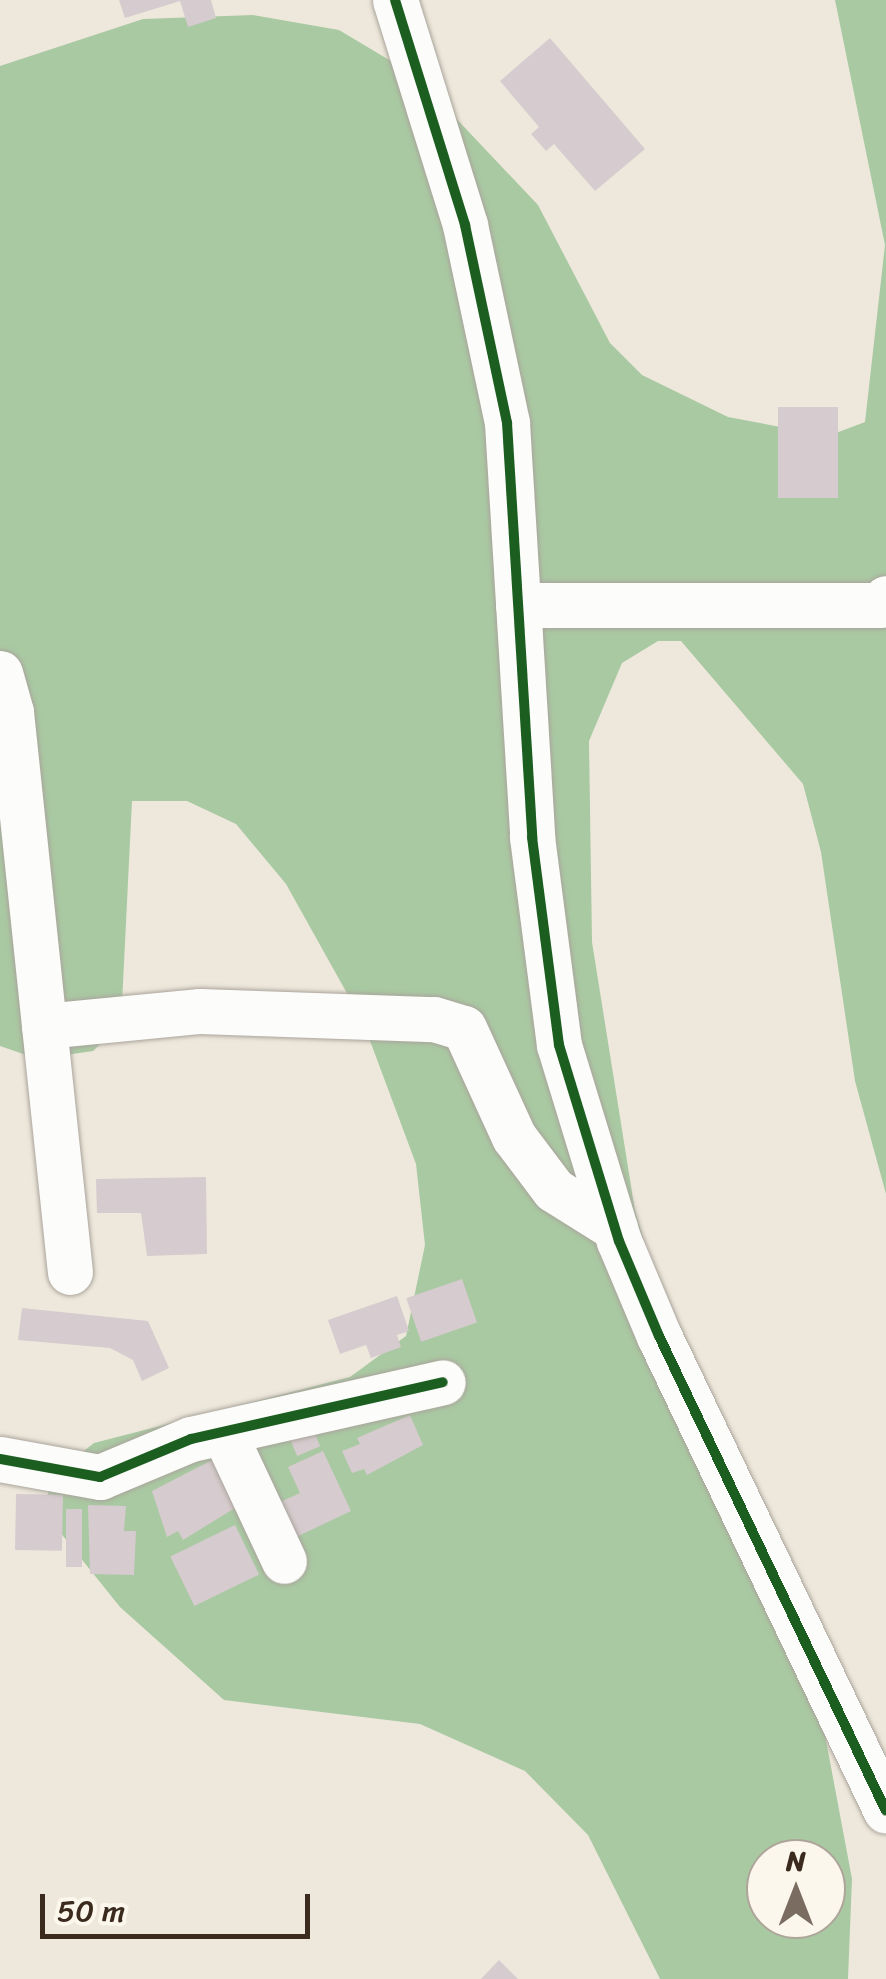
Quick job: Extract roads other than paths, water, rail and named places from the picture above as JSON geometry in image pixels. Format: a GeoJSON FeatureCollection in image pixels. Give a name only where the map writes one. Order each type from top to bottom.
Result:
{"type":"FeatureCollection","features":[{"type":"Feature","properties":{"kind":"street"},"geometry":{"type":"LineString","coordinates":[[395,0],[465,226],[507,423],[532,837],[560,1045],[616,1228],[659,1336],[886,1810]]}},
{"type":"Feature","properties":{"kind":"street"},"geometry":{"type":"LineString","coordinates":[[518,605],[883,602]]}},
{"type":"Feature","properties":{"kind":"street"},"geometry":{"type":"LineString","coordinates":[[0,673],[12,712],[70,1272]]}},
{"type":"Feature","properties":{"kind":"street"},"geometry":{"type":"LineString","coordinates":[[44,1026],[200,1011],[434,1019],[464,1028],[514,1137],[554,1190],[616,1228]]}},
{"type":"Feature","properties":{"kind":"street"},"geometry":{"type":"LineString","coordinates":[[0,1459],[100,1477],[190,1439],[226,1434],[443,1382]]}},
{"type":"Feature","properties":{"kind":"street"},"geometry":{"type":"LineString","coordinates":[[226,1434],[284,1561]]}}]}
